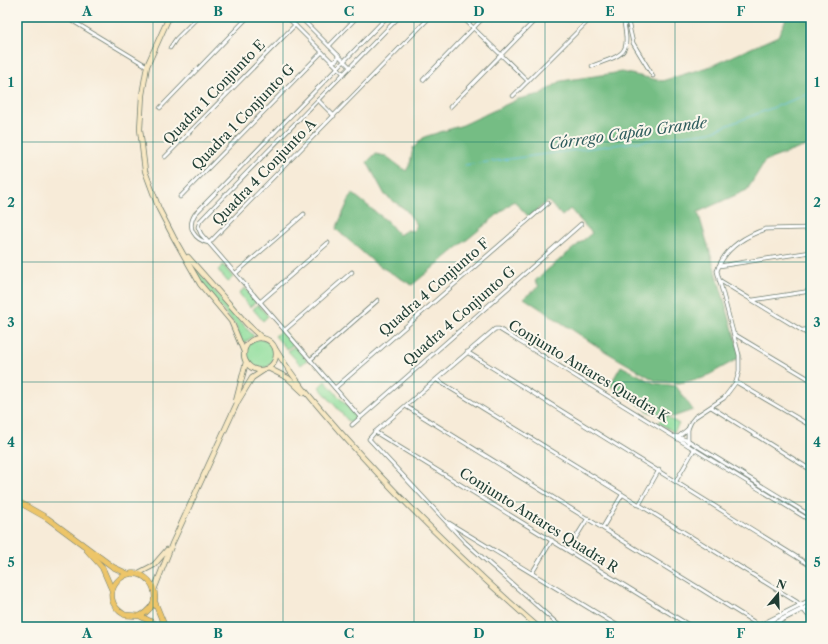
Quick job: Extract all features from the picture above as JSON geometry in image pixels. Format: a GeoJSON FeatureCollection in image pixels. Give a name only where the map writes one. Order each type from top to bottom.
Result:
{"type":"FeatureCollection","features":[{"type":"Feature","properties":{"kind":"main road"},"geometry":{"type":"LineString","coordinates":[[169,17],[147,66],[142,95],[140,129],[145,171],[159,209],[181,250],[200,284],[236,330],[244,352],[246,362],[232,414]]}},
{"type":"Feature","properties":{"kind":"main road"},"geometry":{"type":"LineString","coordinates":[[181,250],[247,324],[262,338],[271,342],[290,372],[377,473],[461,557],[538,627]]}},
{"type":"Feature","properties":{"kind":"main road"},"geometry":{"type":"LineString","coordinates":[[244,352],[248,343],[252,340],[262,338]]}},
{"type":"Feature","properties":{"kind":"main road"},"geometry":{"type":"LineString","coordinates":[[165,627],[154,600],[154,590],[172,544],[232,414],[252,378],[266,369],[275,360],[276,350]]}},
{"type":"Feature","properties":{"kind":"main road"},"geometry":{"type":"LineString","coordinates":[[246,362],[252,368],[266,369],[288,378],[316,404]]}},
{"type":"Feature","properties":{"kind":"main road"},"geometry":{"type":"LineString","coordinates":[[17,501],[47,518],[114,567],[128,574],[137,574],[146,578],[154,590]]}},
{"type":"Feature","properties":{"kind":"main road"},"geometry":{"type":"LineString","coordinates":[[79,541],[102,567],[112,590],[112,600],[117,609],[125,615],[140,616],[160,627]]}},
{"type":"Feature","properties":{"kind":"main road"},"geometry":{"type":"LineString","coordinates":[[137,574],[154,565],[172,544]]}},
{"type":"Feature","properties":{"kind":"main road"},"geometry":{"type":"LineString","coordinates":[[112,590],[118,580],[128,574]]}},
{"type":"Feature","properties":{"kind":"main road"},"geometry":{"type":"LineString","coordinates":[[140,616],[148,611],[154,600]]}},
{"type":"Feature","properties":{"kind":"street"},"geometry":{"type":"LineString","coordinates":[[66,17],[147,66]]}},
{"type":"Feature","properties":{"kind":"street"},"geometry":{"type":"LineString","coordinates":[[170,48],[176,39],[198,17]]}},
{"type":"Feature","properties":{"kind":"street"},"geometry":{"type":"LineString","coordinates":[[160,108],[248,17]]}},
{"type":"Feature","properties":{"kind":"street"},"geometry":{"type":"LineString","coordinates":[[287,17],[344,74]]}},
{"type":"Feature","properties":{"kind":"street"},"geometry":{"type":"LineString","coordinates":[[329,46],[357,17]]}},
{"type":"Feature","properties":{"kind":"street"},"geometry":{"type":"LineString","coordinates":[[209,243],[200,240],[194,235],[192,222],[195,214],[387,17]]}},
{"type":"Feature","properties":{"kind":"street"},"geometry":{"type":"LineString","coordinates":[[360,417],[199,232],[199,223],[399,17]]}},
{"type":"Feature","properties":{"kind":"street","name":"Quadra 4 Conjunto A"},"geometry":{"type":"LineString","coordinates":[[209,243],[430,17]]}},
{"type":"Feature","properties":{"kind":"street"},"geometry":{"type":"LineString","coordinates":[[462,17],[528,81]]}},
{"type":"Feature","properties":{"kind":"street"},"geometry":{"type":"LineString","coordinates":[[423,80],[484,17]]}},
{"type":"Feature","properties":{"kind":"street"},"geometry":{"type":"LineString","coordinates":[[450,107],[538,17]]}},
{"type":"Feature","properties":{"kind":"street"},"geometry":{"type":"LineString","coordinates":[[513,96],[592,17]]}},
{"type":"Feature","properties":{"kind":"street"},"geometry":{"type":"LineString","coordinates":[[592,66],[618,57],[624,53],[627,47],[623,17]]}},
{"type":"Feature","properties":{"kind":"street"},"geometry":{"type":"LineString","coordinates":[[627,17],[633,43],[653,76]]}},
{"type":"Feature","properties":{"kind":"street"},"geometry":{"type":"LineString","coordinates":[[302,18],[350,67]]}},
{"type":"Feature","properties":{"kind":"street"},"geometry":{"type":"LineString","coordinates":[[301,31],[307,24]]}},
{"type":"Feature","properties":{"kind":"street","name":"Quadra 1 Conjunto E"},"geometry":{"type":"LineString","coordinates":[[165,157],[295,25]]}},
{"type":"Feature","properties":{"kind":"street"},"geometry":{"type":"LineString","coordinates":[[378,26],[384,32]]}},
{"type":"Feature","properties":{"kind":"street","name":"Quadra 1 Conjunto G"},"geometry":{"type":"LineString","coordinates":[[180,197],[322,52]]}},
{"type":"Feature","properties":{"kind":"street"},"geometry":{"type":"LineString","coordinates":[[332,62],[337,60],[338,55]]}},
{"type":"Feature","properties":{"kind":"street"},"geometry":{"type":"LineString","coordinates":[[318,100],[334,116]]}},
{"type":"Feature","properties":{"kind":"street"},"geometry":{"type":"LineString","coordinates":[[305,101],[311,107]]}},
{"type":"Feature","properties":{"kind":"street"},"geometry":{"type":"LineString","coordinates":[[220,188],[226,194]]}},
{"type":"Feature","properties":{"kind":"street","name":"Quadra 4 Conjunto F"},"geometry":{"type":"LineString","coordinates":[[335,388],[548,203]]}},
{"type":"Feature","properties":{"kind":"street"},"geometry":{"type":"LineString","coordinates":[[236,273],[304,214]]}},
{"type":"Feature","properties":{"kind":"street","name":"Quadra 4 Conjunto G"},"geometry":{"type":"LineString","coordinates":[[352,424],[581,224]]}},
{"type":"Feature","properties":{"kind":"street"},"geometry":{"type":"LineString","coordinates":[[677,438],[688,429],[695,417],[724,398],[736,382],[740,364],[717,271],[719,266],[729,251],[749,235],[766,229],[811,228]]}},
{"type":"Feature","properties":{"kind":"street"},"geometry":{"type":"LineString","coordinates":[[260,302],[328,242]]}},
{"type":"Feature","properties":{"kind":"street"},"geometry":{"type":"LineString","coordinates":[[719,266],[811,252]]}},
{"type":"Feature","properties":{"kind":"street"},"geometry":{"type":"LineString","coordinates":[[284,330],[352,272]]}},
{"type":"Feature","properties":{"kind":"street"},"geometry":{"type":"LineString","coordinates":[[719,280],[811,336]]}},
{"type":"Feature","properties":{"kind":"street"},"geometry":{"type":"LineString","coordinates":[[753,300],[811,291]]}},
{"type":"Feature","properties":{"kind":"street"},"geometry":{"type":"LineString","coordinates":[[310,360],[378,300]]}},
{"type":"Feature","properties":{"kind":"street","name":"Conjunto Antares Quadra K"},"geometry":{"type":"LineString","coordinates":[[467,352],[495,328],[499,329],[677,438]]}},
{"type":"Feature","properties":{"kind":"street"},"geometry":{"type":"LineString","coordinates":[[803,330],[811,329]]}},
{"type":"Feature","properties":{"kind":"street"},"geometry":{"type":"LineString","coordinates":[[733,334],[811,380]]}},
{"type":"Feature","properties":{"kind":"street"},"geometry":{"type":"LineString","coordinates":[[561,627],[465,542],[369,438],[407,407],[467,352],[676,480],[811,566]]}},
{"type":"Feature","properties":{"kind":"street"},"geometry":{"type":"LineString","coordinates":[[437,380],[802,607],[811,619]]}},
{"type":"Feature","properties":{"kind":"street"},"geometry":{"type":"LineString","coordinates":[[736,382],[811,426]]}},
{"type":"Feature","properties":{"kind":"street"},"geometry":{"type":"LineString","coordinates":[[407,407],[603,526],[754,622],[758,627],[769,626],[802,607],[811,600]]}},
{"type":"Feature","properties":{"kind":"street"},"geometry":{"type":"LineString","coordinates":[[711,407],[811,470]]}},
{"type":"Feature","properties":{"kind":"street"},"geometry":{"type":"LineString","coordinates":[[688,429],[688,445]]}},
{"type":"Feature","properties":{"kind":"street","name":"Conjunto Antares Quadra R"},"geometry":{"type":"LineString","coordinates":[[375,432],[692,627]]}},
{"type":"Feature","properties":{"kind":"street"},"geometry":{"type":"LineString","coordinates":[[677,438],[689,441],[811,521]]}},
{"type":"Feature","properties":{"kind":"street"},"geometry":{"type":"LineString","coordinates":[[677,438],[688,445],[696,447]]}},
{"type":"Feature","properties":{"kind":"street"},"geometry":{"type":"LineString","coordinates":[[676,480],[696,447]]}},
{"type":"Feature","properties":{"kind":"street"},"geometry":{"type":"LineString","coordinates":[[638,505],[659,470]]}},
{"type":"Feature","properties":{"kind":"street"},"geometry":{"type":"LineString","coordinates":[[772,495],[811,516]]}},
{"type":"Feature","properties":{"kind":"street"},"geometry":{"type":"LineString","coordinates":[[603,526],[622,496]]}},
{"type":"Feature","properties":{"kind":"street"},"geometry":{"type":"LineString","coordinates":[[568,550],[588,518]]}},
{"type":"Feature","properties":{"kind":"street"},"geometry":{"type":"LineString","coordinates":[[446,521],[620,627]]}},
{"type":"Feature","properties":{"kind":"street"},"geometry":{"type":"LineString","coordinates":[[465,542],[470,536]]}},
{"type":"Feature","properties":{"kind":"street"},"geometry":{"type":"LineString","coordinates":[[532,573],[552,540]]}},
{"type":"Feature","properties":{"kind":"street"},"geometry":{"type":"LineString","coordinates":[[802,607],[811,605]]}},
{"type":"Feature","properties":{"kind":"green space"},"geometry":{"type":"Polygon","coordinates":[[[787,17],[811,17],[811,144],[765,161],[747,190],[698,212],[741,357],[703,378],[679,383],[656,381],[603,350],[524,298],[539,286],[535,281],[540,276],[592,233],[570,209],[562,216],[548,201],[529,217],[514,201],[412,285],[376,264],[336,229],[352,193],[388,222],[399,235],[407,230],[413,231],[417,225],[406,210],[385,195],[367,162],[375,154],[386,156],[406,171],[410,164],[413,148],[424,137],[463,125],[518,99],[541,94],[561,81],[622,72],[662,81],[711,66],[778,36],[787,17]]]}},
{"type":"Feature","properties":{"kind":"green space"},"geometry":{"type":"Polygon","coordinates":[[[187,258],[254,336],[242,344],[236,326],[202,285],[187,258]]]}},
{"type":"Feature","properties":{"kind":"green space"},"geometry":{"type":"Polygon","coordinates":[[[223,265],[233,277],[228,282],[218,270],[223,265]]]}},
{"type":"Feature","properties":{"kind":"green space"},"geometry":{"type":"Polygon","coordinates":[[[245,288],[257,301],[250,307],[239,293],[245,288]]]}},
{"type":"Feature","properties":{"kind":"green space"},"geometry":{"type":"Polygon","coordinates":[[[258,305],[268,316],[263,321],[253,309],[258,305]]]}},
{"type":"Feature","properties":{"kind":"green space"},"geometry":{"type":"Polygon","coordinates":[[[282,330],[294,344],[287,349],[275,336],[282,330]]]}},
{"type":"Feature","properties":{"kind":"green space"},"geometry":{"type":"Polygon","coordinates":[[[260,339],[271,343],[275,354],[271,365],[260,369],[249,365],[245,354],[249,343],[260,339]]]}},
{"type":"Feature","properties":{"kind":"green space"},"geometry":{"type":"Polygon","coordinates":[[[295,346],[307,360],[301,365],[288,351],[295,346]]]}},
{"type":"Feature","properties":{"kind":"green space"},"geometry":{"type":"Polygon","coordinates":[[[621,366],[654,383],[676,386],[693,410],[673,417],[649,412],[610,385],[621,366]]]}},
{"type":"Feature","properties":{"kind":"green space"},"geometry":{"type":"Polygon","coordinates":[[[325,381],[355,415],[355,419],[350,423],[319,387],[325,381]]]}},
{"type":"Feature","properties":{"kind":"green space"},"geometry":{"type":"Polygon","coordinates":[[[664,415],[679,424],[674,432],[659,423],[664,415]]]}},
{"type":"Feature","properties":{"kind":"waterway","name":"Córrego Capão Grande"},"geometry":{"type":"LineString","coordinates":[[465,165],[710,132],[811,93]]}}]}
